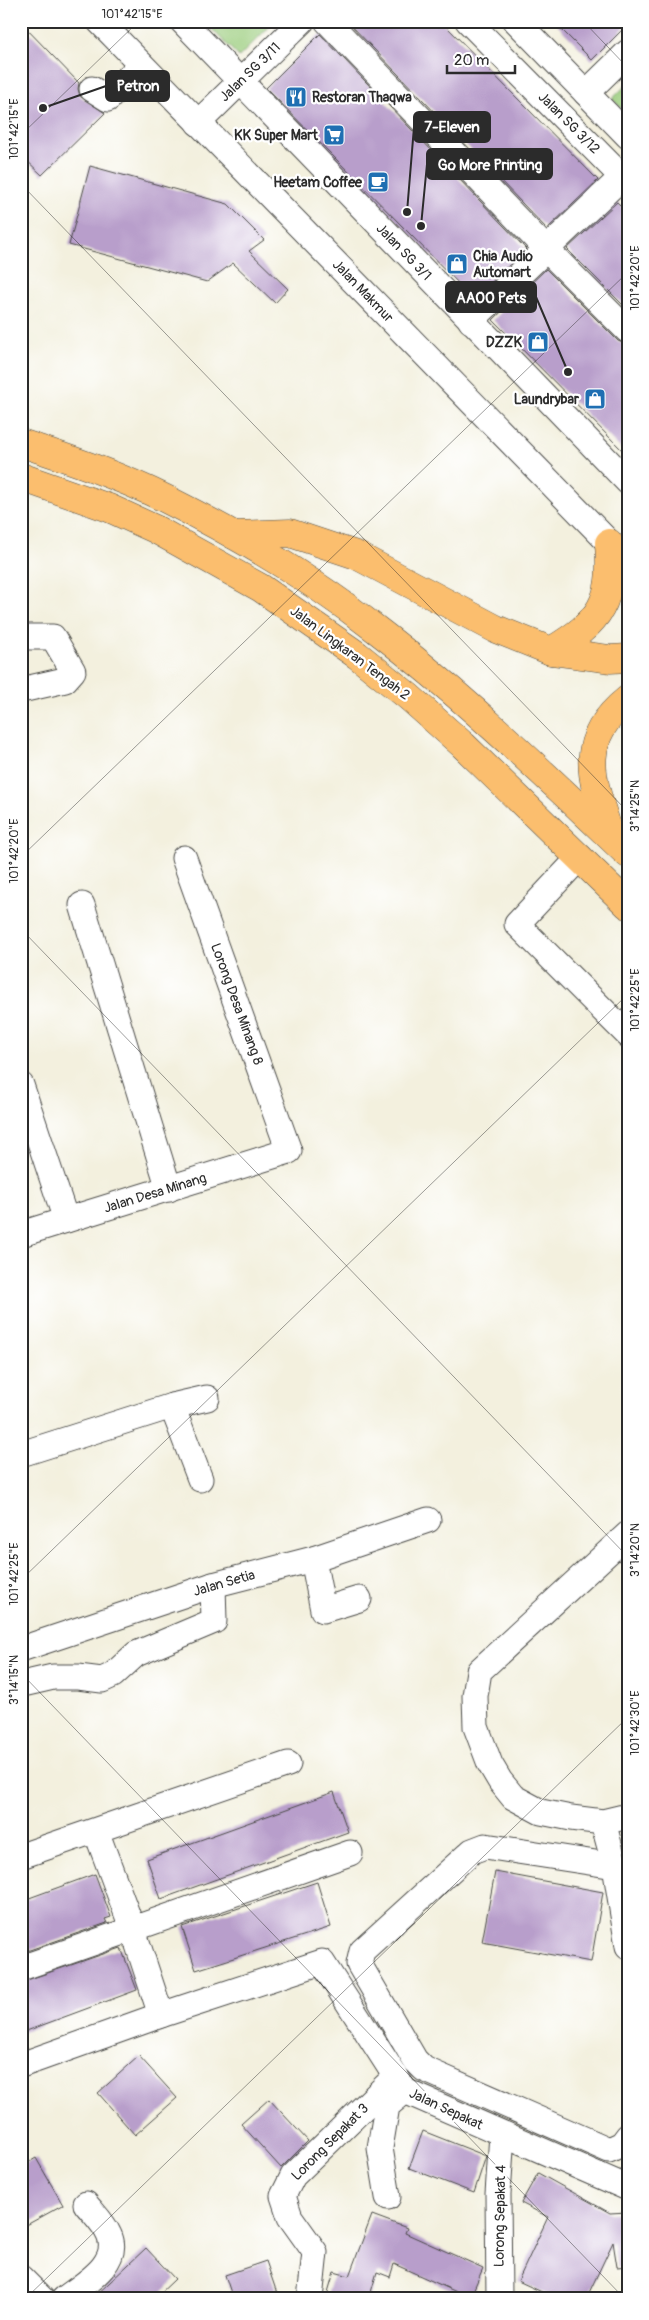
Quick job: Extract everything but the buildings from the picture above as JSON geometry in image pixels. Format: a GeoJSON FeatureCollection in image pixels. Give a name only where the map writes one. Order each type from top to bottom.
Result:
{"type":"FeatureCollection","features":[{"type":"Feature","properties":{"kind":"highway"},"geometry":{"type":"LineString","coordinates":[[21,443],[128,482],[166,499],[234,535],[325,592],[423,666],[487,722],[620,846]]}},
{"type":"Feature","properties":{"kind":"highway","name":"Jalan Lingkaran Tengah 2"},"geometry":{"type":"LineString","coordinates":[[26,480],[109,508],[155,529],[269,594],[357,655],[409,696],[463,745],[628,905]]}},
{"type":"Feature","properties":{"kind":"highway"},"geometry":{"type":"LineString","coordinates":[[234,535],[290,533],[356,555],[496,629],[551,650],[610,659],[628,658]]}},
{"type":"Feature","properties":{"kind":"highway"},"geometry":{"type":"LineString","coordinates":[[551,650],[575,636],[590,623],[607,597],[612,570],[619,552]]}},
{"type":"Feature","properties":{"kind":"highway"},"geometry":{"type":"LineString","coordinates":[[620,846],[594,786],[592,748],[598,733],[614,710],[628,699]]}},
{"type":"Feature","properties":{"kind":"street","name":"Jalan Makmur"},"geometry":{"type":"LineString","coordinates":[[99,21],[619,552]]}},
{"type":"Feature","properties":{"kind":"street","name":"Jalan SG 3/1"},"geometry":{"type":"LineString","coordinates":[[182,21],[628,482]]}},
{"type":"Feature","properties":{"kind":"street","name":"Jalan SG 3/11"},"geometry":{"type":"LineString","coordinates":[[198,123],[302,21]]}},
{"type":"Feature","properties":{"kind":"street"},"geometry":{"type":"LineString","coordinates":[[327,21],[546,249],[628,331]]}},
{"type":"Feature","properties":{"kind":"street","name":"Jalan SG 3/12"},"geometry":{"type":"LineString","coordinates":[[468,21],[619,174]]}},
{"type":"Feature","properties":{"kind":"street"},"geometry":{"type":"LineString","coordinates":[[516,21],[628,136]]}},
{"type":"Feature","properties":{"kind":"street"},"geometry":{"type":"LineString","coordinates":[[586,93],[628,52]]}},
{"type":"Feature","properties":{"kind":"street"},"geometry":{"type":"LineString","coordinates":[[92,88],[108,99],[141,64]]}},
{"type":"Feature","properties":{"kind":"street"},"geometry":{"type":"LineString","coordinates":[[472,321],[619,174],[628,144]]}},
{"type":"Feature","properties":{"kind":"street"},"geometry":{"type":"LineString","coordinates":[[21,636],[52,637],[73,671],[65,680],[21,690]]}},
{"type":"Feature","properties":{"kind":"street"},"geometry":{"type":"LineString","coordinates":[[580,857],[517,924],[628,1035]]}},
{"type":"Feature","properties":{"kind":"street","name":"Lorong Desa Minang 8"},"geometry":{"type":"LineString","coordinates":[[184,858],[289,1151]]}},
{"type":"Feature","properties":{"kind":"street"},"geometry":{"type":"LineString","coordinates":[[82,905],[169,1189]]}},
{"type":"Feature","properties":{"kind":"street"},"geometry":{"type":"LineString","coordinates":[[21,1085],[66,1220]]}},
{"type":"Feature","properties":{"kind":"street","name":"Jalan Desa Minang"},"geometry":{"type":"LineString","coordinates":[[21,1234],[289,1151]]}},
{"type":"Feature","properties":{"kind":"street"},"geometry":{"type":"LineString","coordinates":[[21,1454],[172,1406],[207,1398]]}},
{"type":"Feature","properties":{"kind":"street"},"geometry":{"type":"LineString","coordinates":[[172,1406],[200,1479]]}},
{"type":"Feature","properties":{"kind":"street","name":"Jalan Setia"},"geometry":{"type":"LineString","coordinates":[[21,1648],[213,1585],[312,1559],[428,1520]]}},
{"type":"Feature","properties":{"kind":"street"},"geometry":{"type":"LineString","coordinates":[[628,1534],[479,1671],[475,1696],[476,1726],[487,1756],[500,1781],[513,1797],[541,1812],[603,1822],[628,1816]]}},
{"type":"Feature","properties":{"kind":"street"},"geometry":{"type":"LineString","coordinates":[[312,1559],[323,1610],[359,1599]]}},
{"type":"Feature","properties":{"kind":"street"},"geometry":{"type":"LineString","coordinates":[[27,1684],[53,1677],[78,1677],[102,1680],[113,1675],[136,1654],[214,1622],[213,1585]]}},
{"type":"Feature","properties":{"kind":"street"},"geometry":{"type":"LineString","coordinates":[[21,1856],[288,1764]]}},
{"type":"Feature","properties":{"kind":"street"},"geometry":{"type":"LineString","coordinates":[[603,1822],[615,1866],[628,1946]]}},
{"type":"Feature","properties":{"kind":"street"},"geometry":{"type":"LineString","coordinates":[[21,2065],[161,2015],[133,1930],[96,1831]]}},
{"type":"Feature","properties":{"kind":"street"},"geometry":{"type":"LineString","coordinates":[[615,1866],[485,1846],[472,1851],[362,1951],[358,1964],[415,2060],[424,2069],[610,2150],[622,2144],[628,2136]]}},
{"type":"Feature","properties":{"kind":"street"},"geometry":{"type":"LineString","coordinates":[[21,1968],[350,1852]]}},
{"type":"Feature","properties":{"kind":"street","name":"Jalan Sepakat"},"geometry":{"type":"LineString","coordinates":[[161,2015],[322,1962],[401,2084],[502,2134],[628,2188]]}},
{"type":"Feature","properties":{"kind":"street"},"geometry":{"type":"LineString","coordinates":[[388,2197],[380,2148],[387,2106],[401,2084]]}},
{"type":"Feature","properties":{"kind":"street","name":"Lorong Sepakat 3"},"geometry":{"type":"LineString","coordinates":[[310,2299],[315,2252],[290,2217],[283,2196],[293,2176],[401,2084]]}},
{"type":"Feature","properties":{"kind":"street","name":"Lorong Sepakat 4"},"geometry":{"type":"LineString","coordinates":[[499,2299],[498,2194],[502,2134]]}},
{"type":"Feature","properties":{"kind":"street"},"geometry":{"type":"LineString","coordinates":[[64,2299],[94,2276],[110,2255],[112,2244],[109,2234],[86,2204]]}},
{"type":"Feature","properties":{"kind":"street"},"geometry":{"type":"LineString","coordinates":[[21,2278],[42,2299]]}},
{"type":"Feature","properties":{"kind":"green space"},"geometry":{"type":"Polygon","coordinates":[[[204,21],[275,21],[239,57],[204,21]]]}},
{"type":"Feature","properties":{"kind":"green space"},"geometry":{"type":"Polygon","coordinates":[[[628,83],[628,115],[612,99],[628,83]]]}},
{"type":"Feature","properties":{"kind":"place","name":"Restoran Thaqwa"},"geometry":{"type":"Point","coordinates":[296,97]}},
{"type":"Feature","properties":{"kind":"place","name":"Petron"},"geometry":{"type":"Point","coordinates":[43,108]}},
{"type":"Feature","properties":{"kind":"place","name":"KK Super Mart"},"geometry":{"type":"Point","coordinates":[334,135]}},
{"type":"Feature","properties":{"kind":"place","name":"Heetam Coffee"},"geometry":{"type":"Point","coordinates":[378,182]}},
{"type":"Feature","properties":{"kind":"place","name":"7-Eleven"},"geometry":{"type":"Point","coordinates":[407,212]}},
{"type":"Feature","properties":{"kind":"place","name":"Go More Printing"},"geometry":{"type":"Point","coordinates":[421,226]}},
{"type":"Feature","properties":{"kind":"place","name":"Chia Audio Automart"},"geometry":{"type":"Point","coordinates":[457,264]}},
{"type":"Feature","properties":{"kind":"place","name":"DZZK"},"geometry":{"type":"Point","coordinates":[538,342]}},
{"type":"Feature","properties":{"kind":"place","name":"AAOO Pets"},"geometry":{"type":"Point","coordinates":[568,372]}},
{"type":"Feature","properties":{"kind":"place","name":"Laundrybar"},"geometry":{"type":"Point","coordinates":[595,399]}}]}
